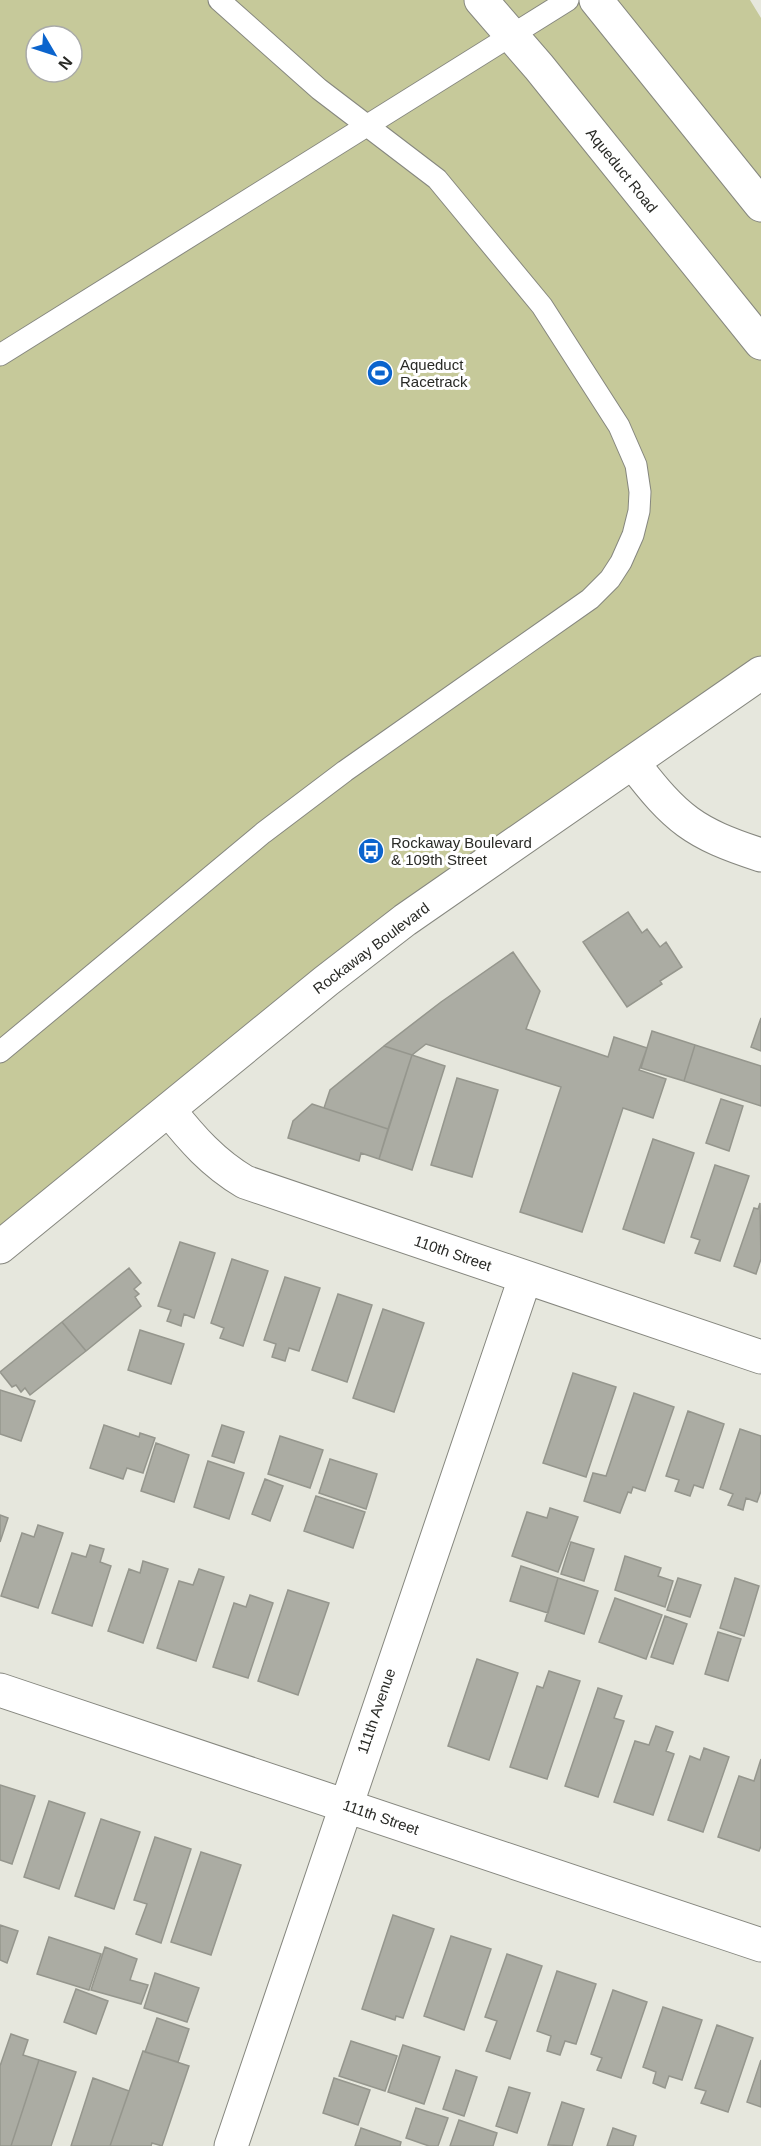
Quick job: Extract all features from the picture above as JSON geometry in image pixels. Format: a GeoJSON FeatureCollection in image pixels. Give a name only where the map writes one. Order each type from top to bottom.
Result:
{"type":"FeatureCollection","features":[{"type":"Feature","properties":{"kind":"street","name":"Aqueduct Road"},"geometry":{"type":"LineString","coordinates":[[481,0],[512,35],[761,343]]}},
{"type":"Feature","properties":{"kind":"street"},"geometry":{"type":"LineString","coordinates":[[596,0],[761,205]]}},
{"type":"Feature","properties":{"kind":"street","name":"Rockaway Boulevard"},"geometry":{"type":"LineString","coordinates":[[0,1247],[405,920],[761,673]]}},
{"type":"Feature","properties":{"kind":"street"},"geometry":{"type":"LineString","coordinates":[[633,763],[657,794],[685,822],[731,845],[761,855]]}},
{"type":"Feature","properties":{"kind":"street","name":"110th Street"},"geometry":{"type":"LineString","coordinates":[[169,1110],[205,1153],[221,1168],[245,1182],[761,1357]]}},
{"type":"Feature","properties":{"kind":"street","name":"111th Avenue"},"geometry":{"type":"LineString","coordinates":[[231,2146],[344,1805],[525,1278]]}},
{"type":"Feature","properties":{"kind":"street","name":"111th Street"},"geometry":{"type":"LineString","coordinates":[[0,1690],[761,1945]]}},
{"type":"Feature","properties":{"kind":"lane"},"geometry":{"type":"LineString","coordinates":[[0,1052],[271,827],[345,771],[584,604],[610,579],[629,546],[637,521],[640,492],[634,456],[619,426],[567,343],[514,269],[437,179],[296,70],[219,0]]}},
{"type":"Feature","properties":{"kind":"lane"},"geometry":{"type":"LineString","coordinates":[[0,355],[568,0]]}},
{"type":"Feature","properties":{"kind":"green space","name":"Aqueduct Racetrack"},"geometry":{"type":"Polygon","coordinates":[[[0,0],[750,0],[761,18],[761,673],[690,722],[0,1247],[0,0]]]}},
{"type":"Feature","properties":{"kind":"building"},"geometry":{"type":"Polygon","coordinates":[[[628,912],[642,933],[647,929],[660,947],[666,942],[682,967],[660,981],[662,984],[627,1007],[583,942],[628,912]]]}},
{"type":"Feature","properties":{"kind":"building"},"geometry":{"type":"Polygon","coordinates":[[[513,952],[540,991],[526,1029],[608,1057],[614,1037],[647,1048],[639,1070],[666,1079],[653,1118],[623,1108],[582,1232],[520,1212],[561,1087],[426,1044],[412,1055],[384,1046],[441,1002],[513,952]]]}},
{"type":"Feature","properties":{"kind":"building"},"geometry":{"type":"Polygon","coordinates":[[[761,1018],[761,1051],[751,1047],[761,1018]]]}},
{"type":"Feature","properties":{"kind":"building"},"geometry":{"type":"Polygon","coordinates":[[[652,1031],[695,1045],[684,1081],[641,1068],[652,1031]]]}},
{"type":"Feature","properties":{"kind":"building"},"geometry":{"type":"Polygon","coordinates":[[[695,1045],[761,1066],[761,1106],[684,1081],[695,1045]]]}},
{"type":"Feature","properties":{"kind":"building"},"geometry":{"type":"Polygon","coordinates":[[[384,1046],[412,1055],[388,1129],[324,1108],[330,1090],[384,1046]]]}},
{"type":"Feature","properties":{"kind":"building"},"geometry":{"type":"Polygon","coordinates":[[[412,1055],[445,1066],[412,1170],[379,1159],[412,1055]]]}},
{"type":"Feature","properties":{"kind":"building"},"geometry":{"type":"Polygon","coordinates":[[[457,1078],[498,1090],[472,1177],[431,1165],[457,1078]]]}},
{"type":"Feature","properties":{"kind":"building"},"geometry":{"type":"Polygon","coordinates":[[[721,1099],[743,1106],[729,1151],[706,1143],[721,1099]]]}},
{"type":"Feature","properties":{"kind":"building"},"geometry":{"type":"Polygon","coordinates":[[[312,1104],[388,1129],[379,1159],[361,1153],[359,1161],[288,1138],[293,1121],[312,1104]]]}},
{"type":"Feature","properties":{"kind":"building"},"geometry":{"type":"Polygon","coordinates":[[[653,1139],[694,1153],[664,1243],[623,1229],[653,1139]]]}},
{"type":"Feature","properties":{"kind":"building"},"geometry":{"type":"Polygon","coordinates":[[[715,1165],[749,1176],[720,1261],[695,1253],[700,1240],[691,1237],[715,1165]]]}},
{"type":"Feature","properties":{"kind":"building"},"geometry":{"type":"Polygon","coordinates":[[[760,1203],[761,1259],[756,1274],[734,1266],[754,1208],[758,1209],[760,1203]]]}},
{"type":"Feature","properties":{"kind":"building"},"geometry":{"type":"Polygon","coordinates":[[[180,1242],[215,1253],[194,1318],[184,1314],[181,1326],[167,1321],[171,1310],[158,1306],[180,1242]]]}},
{"type":"Feature","properties":{"kind":"building"},"geometry":{"type":"Polygon","coordinates":[[[232,1259],[268,1271],[243,1346],[220,1338],[224,1328],[211,1323],[232,1259]]]}},
{"type":"Feature","properties":{"kind":"building"},"geometry":{"type":"Polygon","coordinates":[[[129,1268],[141,1283],[134,1289],[139,1294],[135,1297],[141,1306],[86,1351],[62,1322],[129,1268]]]}},
{"type":"Feature","properties":{"kind":"building"},"geometry":{"type":"Polygon","coordinates":[[[285,1277],[320,1288],[299,1351],[289,1348],[285,1361],[272,1357],[276,1344],[264,1340],[285,1277]]]}},
{"type":"Feature","properties":{"kind":"building"},"geometry":{"type":"Polygon","coordinates":[[[338,1294],[372,1305],[347,1382],[312,1370],[338,1294]]]}},
{"type":"Feature","properties":{"kind":"building"},"geometry":{"type":"Polygon","coordinates":[[[383,1309],[424,1323],[394,1412],[353,1398],[383,1309]]]}},
{"type":"Feature","properties":{"kind":"building"},"geometry":{"type":"Polygon","coordinates":[[[62,1322],[86,1351],[30,1395],[25,1388],[21,1392],[16,1385],[12,1387],[0,1372],[62,1322]]]}},
{"type":"Feature","properties":{"kind":"building"},"geometry":{"type":"Polygon","coordinates":[[[140,1330],[184,1344],[171,1384],[128,1370],[140,1330]]]}},
{"type":"Feature","properties":{"kind":"building"},"geometry":{"type":"Polygon","coordinates":[[[573,1373],[616,1387],[586,1477],[543,1463],[573,1373]]]}},
{"type":"Feature","properties":{"kind":"building"},"geometry":{"type":"Polygon","coordinates":[[[0,1390],[35,1401],[21,1441],[0,1434],[0,1390]]]}},
{"type":"Feature","properties":{"kind":"building"},"geometry":{"type":"Polygon","coordinates":[[[634,1393],[674,1407],[645,1491],[633,1487],[631,1493],[628,1492],[620,1513],[584,1501],[593,1473],[606,1476],[634,1393]]]}},
{"type":"Feature","properties":{"kind":"building"},"geometry":{"type":"Polygon","coordinates":[[[688,1411],[724,1424],[703,1488],[694,1485],[690,1496],[675,1491],[679,1480],[666,1476],[688,1411]]]}},
{"type":"Feature","properties":{"kind":"building"},"geometry":{"type":"Polygon","coordinates":[[[104,1425],[139,1437],[140,1433],[155,1438],[143,1473],[127,1468],[123,1479],[90,1468],[104,1425]]]}},
{"type":"Feature","properties":{"kind":"building"},"geometry":{"type":"Polygon","coordinates":[[[222,1425],[244,1432],[234,1463],[212,1456],[222,1425]]]}},
{"type":"Feature","properties":{"kind":"building"},"geometry":{"type":"Polygon","coordinates":[[[740,1429],[761,1436],[761,1491],[757,1502],[746,1498],[743,1510],[728,1505],[733,1494],[720,1489],[740,1429]]]}},
{"type":"Feature","properties":{"kind":"building"},"geometry":{"type":"Polygon","coordinates":[[[280,1436],[323,1450],[310,1488],[268,1474],[280,1436]]]}},
{"type":"Feature","properties":{"kind":"building"},"geometry":{"type":"Polygon","coordinates":[[[156,1443],[189,1455],[174,1502],[141,1491],[156,1443]]]}},
{"type":"Feature","properties":{"kind":"building"},"geometry":{"type":"Polygon","coordinates":[[[330,1459],[377,1474],[366,1509],[319,1493],[330,1459]]]}},
{"type":"Feature","properties":{"kind":"building"},"geometry":{"type":"Polygon","coordinates":[[[208,1461],[244,1473],[229,1519],[194,1507],[208,1461]]]}},
{"type":"Feature","properties":{"kind":"building"},"geometry":{"type":"Polygon","coordinates":[[[265,1479],[283,1486],[270,1521],[252,1514],[265,1479]]]}},
{"type":"Feature","properties":{"kind":"building"},"geometry":{"type":"Polygon","coordinates":[[[316,1496],[365,1512],[353,1548],[304,1531],[316,1496]]]}},
{"type":"Feature","properties":{"kind":"building"},"geometry":{"type":"Polygon","coordinates":[[[550,1508],[578,1517],[558,1572],[512,1556],[527,1512],[547,1518],[550,1508]]]}},
{"type":"Feature","properties":{"kind":"building"},"geometry":{"type":"Polygon","coordinates":[[[0,1515],[8,1518],[0,1542],[0,1515]]]}},
{"type":"Feature","properties":{"kind":"building"},"geometry":{"type":"Polygon","coordinates":[[[38,1525],[63,1533],[38,1608],[1,1596],[22,1533],[34,1537],[38,1525]]]}},
{"type":"Feature","properties":{"kind":"building"},"geometry":{"type":"Polygon","coordinates":[[[571,1542],[594,1549],[584,1581],[561,1574],[571,1542]]]}},
{"type":"Feature","properties":{"kind":"building"},"geometry":{"type":"Polygon","coordinates":[[[90,1545],[104,1549],[100,1562],[111,1566],[92,1626],[52,1613],[72,1553],[86,1557],[90,1545]]]}},
{"type":"Feature","properties":{"kind":"building"},"geometry":{"type":"Polygon","coordinates":[[[625,1556],[661,1568],[658,1576],[673,1581],[665,1607],[615,1590],[625,1556]]]}},
{"type":"Feature","properties":{"kind":"building"},"geometry":{"type":"Polygon","coordinates":[[[143,1561],[168,1569],[143,1643],[108,1631],[129,1569],[140,1573],[143,1561]]]}},
{"type":"Feature","properties":{"kind":"building"},"geometry":{"type":"Polygon","coordinates":[[[521,1566],[558,1578],[548,1613],[510,1601],[521,1566]]]}},
{"type":"Feature","properties":{"kind":"building"},"geometry":{"type":"Polygon","coordinates":[[[199,1569],[224,1577],[196,1661],[157,1648],[179,1581],[193,1585],[199,1569]]]}},
{"type":"Feature","properties":{"kind":"building"},"geometry":{"type":"Polygon","coordinates":[[[558,1578],[598,1591],[584,1634],[545,1621],[558,1578]]]}},
{"type":"Feature","properties":{"kind":"building"},"geometry":{"type":"Polygon","coordinates":[[[678,1578],[701,1585],[690,1617],[667,1610],[678,1578]]]}},
{"type":"Feature","properties":{"kind":"building"},"geometry":{"type":"Polygon","coordinates":[[[735,1578],[759,1586],[744,1636],[720,1628],[735,1578]]]}},
{"type":"Feature","properties":{"kind":"building"},"geometry":{"type":"Polygon","coordinates":[[[288,1590],[329,1603],[298,1695],[258,1681],[288,1590]]]}},
{"type":"Feature","properties":{"kind":"building"},"geometry":{"type":"Polygon","coordinates":[[[250,1595],[273,1603],[248,1678],[213,1667],[234,1603],[246,1607],[250,1595]]]}},
{"type":"Feature","properties":{"kind":"building"},"geometry":{"type":"Polygon","coordinates":[[[615,1598],[662,1615],[646,1659],[599,1642],[615,1598]]]}},
{"type":"Feature","properties":{"kind":"building"},"geometry":{"type":"Polygon","coordinates":[[[665,1616],[687,1624],[673,1664],[651,1657],[665,1616]]]}},
{"type":"Feature","properties":{"kind":"building"},"geometry":{"type":"Polygon","coordinates":[[[718,1632],[741,1639],[728,1681],[705,1674],[718,1632]]]}},
{"type":"Feature","properties":{"kind":"building"},"geometry":{"type":"Polygon","coordinates":[[[477,1659],[518,1673],[489,1760],[448,1746],[477,1659]]]}},
{"type":"Feature","properties":{"kind":"building"},"geometry":{"type":"Polygon","coordinates":[[[549,1671],[580,1681],[547,1779],[510,1767],[537,1686],[543,1688],[549,1671]]]}},
{"type":"Feature","properties":{"kind":"building"},"geometry":{"type":"Polygon","coordinates":[[[598,1688],[622,1696],[614,1718],[624,1721],[598,1797],[565,1786],[598,1688]]]}},
{"type":"Feature","properties":{"kind":"building"},"geometry":{"type":"Polygon","coordinates":[[[656,1726],[673,1732],[666,1751],[674,1754],[653,1815],[614,1802],[635,1741],[649,1745],[656,1726]]]}},
{"type":"Feature","properties":{"kind":"building"},"geometry":{"type":"Polygon","coordinates":[[[704,1748],[729,1757],[703,1832],[668,1820],[690,1756],[700,1760],[704,1748]]]}},
{"type":"Feature","properties":{"kind":"building"},"geometry":{"type":"Polygon","coordinates":[[[761,1759],[761,1846],[759,1851],[718,1837],[739,1776],[754,1781],[761,1759]]]}},
{"type":"Feature","properties":{"kind":"building"},"geometry":{"type":"Polygon","coordinates":[[[0,1785],[35,1796],[12,1864],[0,1860],[0,1785]]]}},
{"type":"Feature","properties":{"kind":"building"},"geometry":{"type":"Polygon","coordinates":[[[49,1801],[85,1813],[59,1889],[24,1877],[49,1801]]]}},
{"type":"Feature","properties":{"kind":"building"},"geometry":{"type":"Polygon","coordinates":[[[101,1819],[140,1832],[114,1909],[75,1896],[101,1819]]]}},
{"type":"Feature","properties":{"kind":"building"},"geometry":{"type":"Polygon","coordinates":[[[155,1837],[191,1849],[161,1943],[136,1934],[147,1904],[134,1900],[155,1837]]]}},
{"type":"Feature","properties":{"kind":"building"},"geometry":{"type":"Polygon","coordinates":[[[201,1852],[241,1865],[211,1955],[171,1942],[201,1852]]]}},
{"type":"Feature","properties":{"kind":"building"},"geometry":{"type":"Polygon","coordinates":[[[393,1915],[434,1929],[403,2018],[396,2016],[395,2020],[362,2009],[393,1915]]]}},
{"type":"Feature","properties":{"kind":"building"},"geometry":{"type":"Polygon","coordinates":[[[0,1925],[18,1931],[7,1963],[0,1960],[0,1925]]]}},
{"type":"Feature","properties":{"kind":"building"},"geometry":{"type":"Polygon","coordinates":[[[451,1936],[491,1949],[464,2030],[424,2016],[451,1936]]]}},
{"type":"Feature","properties":{"kind":"building"},"geometry":{"type":"Polygon","coordinates":[[[49,1937],[101,1954],[89,1990],[37,1974],[49,1937]]]}},
{"type":"Feature","properties":{"kind":"building"},"geometry":{"type":"Polygon","coordinates":[[[105,1947],[137,1959],[130,1980],[148,1985],[141,2004],[91,1990],[105,1947]]]}},
{"type":"Feature","properties":{"kind":"building"},"geometry":{"type":"Polygon","coordinates":[[[507,1954],[542,1966],[510,2059],[486,2051],[497,2021],[485,2017],[507,1954]]]}},
{"type":"Feature","properties":{"kind":"building"},"geometry":{"type":"Polygon","coordinates":[[[557,1971],[596,1984],[576,2044],[565,2041],[560,2055],[547,2051],[551,2036],[537,2031],[557,1971]]]}},
{"type":"Feature","properties":{"kind":"building"},"geometry":{"type":"Polygon","coordinates":[[[155,1973],[199,1988],[187,2022],[144,2008],[155,1973]]]}},
{"type":"Feature","properties":{"kind":"building"},"geometry":{"type":"Polygon","coordinates":[[[76,1989],[108,2001],[96,2034],[64,2022],[76,1989]]]}},
{"type":"Feature","properties":{"kind":"building"},"geometry":{"type":"Polygon","coordinates":[[[613,1990],[647,2002],[621,2078],[597,2070],[602,2058],[591,2054],[613,1990]]]}},
{"type":"Feature","properties":{"kind":"building"},"geometry":{"type":"Polygon","coordinates":[[[663,2007],[702,2020],[682,2080],[669,2076],[665,2088],[653,2083],[656,2072],[643,2067],[663,2007]]]}},
{"type":"Feature","properties":{"kind":"building"},"geometry":{"type":"Polygon","coordinates":[[[157,2018],[189,2029],[178,2062],[145,2052],[157,2018]]]}},
{"type":"Feature","properties":{"kind":"building"},"geometry":{"type":"Polygon","coordinates":[[[717,2025],[753,2038],[728,2112],[701,2103],[706,2091],[695,2088],[717,2025]]]}},
{"type":"Feature","properties":{"kind":"building"},"geometry":{"type":"Polygon","coordinates":[[[11,2034],[28,2040],[23,2055],[39,2060],[11,2146],[0,2146],[0,2066],[11,2034]]]}},
{"type":"Feature","properties":{"kind":"building"},"geometry":{"type":"Polygon","coordinates":[[[351,2041],[397,2056],[385,2091],[339,2076],[351,2041]]]}},
{"type":"Feature","properties":{"kind":"building"},"geometry":{"type":"Polygon","coordinates":[[[403,2045],[440,2057],[424,2104],[388,2092],[403,2045]]]}},
{"type":"Feature","properties":{"kind":"building"},"geometry":{"type":"Polygon","coordinates":[[[143,2051],[189,2066],[162,2146],[152,2143],[151,2146],[110,2146],[143,2051]]]}},
{"type":"Feature","properties":{"kind":"building"},"geometry":{"type":"Polygon","coordinates":[[[39,2060],[76,2072],[51,2146],[11,2146],[39,2060]]]}},
{"type":"Feature","properties":{"kind":"building"},"geometry":{"type":"Polygon","coordinates":[[[761,2060],[761,2107],[747,2102],[761,2060]]]}},
{"type":"Feature","properties":{"kind":"building"},"geometry":{"type":"Polygon","coordinates":[[[456,2070],[477,2077],[464,2116],[443,2109],[456,2070]]]}},
{"type":"Feature","properties":{"kind":"building"},"geometry":{"type":"Polygon","coordinates":[[[93,2078],[129,2091],[110,2146],[71,2146],[93,2078]]]}},
{"type":"Feature","properties":{"kind":"building"},"geometry":{"type":"Polygon","coordinates":[[[334,2078],[370,2090],[358,2125],[323,2113],[334,2078]]]}},
{"type":"Feature","properties":{"kind":"building"},"geometry":{"type":"Polygon","coordinates":[[[509,2087],[530,2093],[517,2133],[496,2126],[509,2087]]]}},
{"type":"Feature","properties":{"kind":"building"},"geometry":{"type":"Polygon","coordinates":[[[562,2102],[584,2109],[572,2146],[548,2145],[562,2102]]]}},
{"type":"Feature","properties":{"kind":"building"},"geometry":{"type":"Polygon","coordinates":[[[416,2108],[448,2118],[438,2146],[429,2146],[406,2138],[416,2108]]]}},
{"type":"Feature","properties":{"kind":"building"},"geometry":{"type":"Polygon","coordinates":[[[459,2120],[497,2133],[493,2146],[450,2146],[459,2120]]]}},
{"type":"Feature","properties":{"kind":"building"},"geometry":{"type":"Polygon","coordinates":[[[361,2128],[401,2142],[400,2146],[355,2146],[361,2128]]]}},
{"type":"Feature","properties":{"kind":"building"},"geometry":{"type":"Polygon","coordinates":[[[613,2128],[636,2136],[633,2146],[607,2146],[613,2128]]]}},
{"type":"Feature","properties":{"kind":"place","name":"Aqueduct Racetrack"},"geometry":{"type":"Point","coordinates":[380,373]}},
{"type":"Feature","properties":{"kind":"place","name":"Rockaway Boulevard & 109th Street"},"geometry":{"type":"Point","coordinates":[371,851]}}]}
